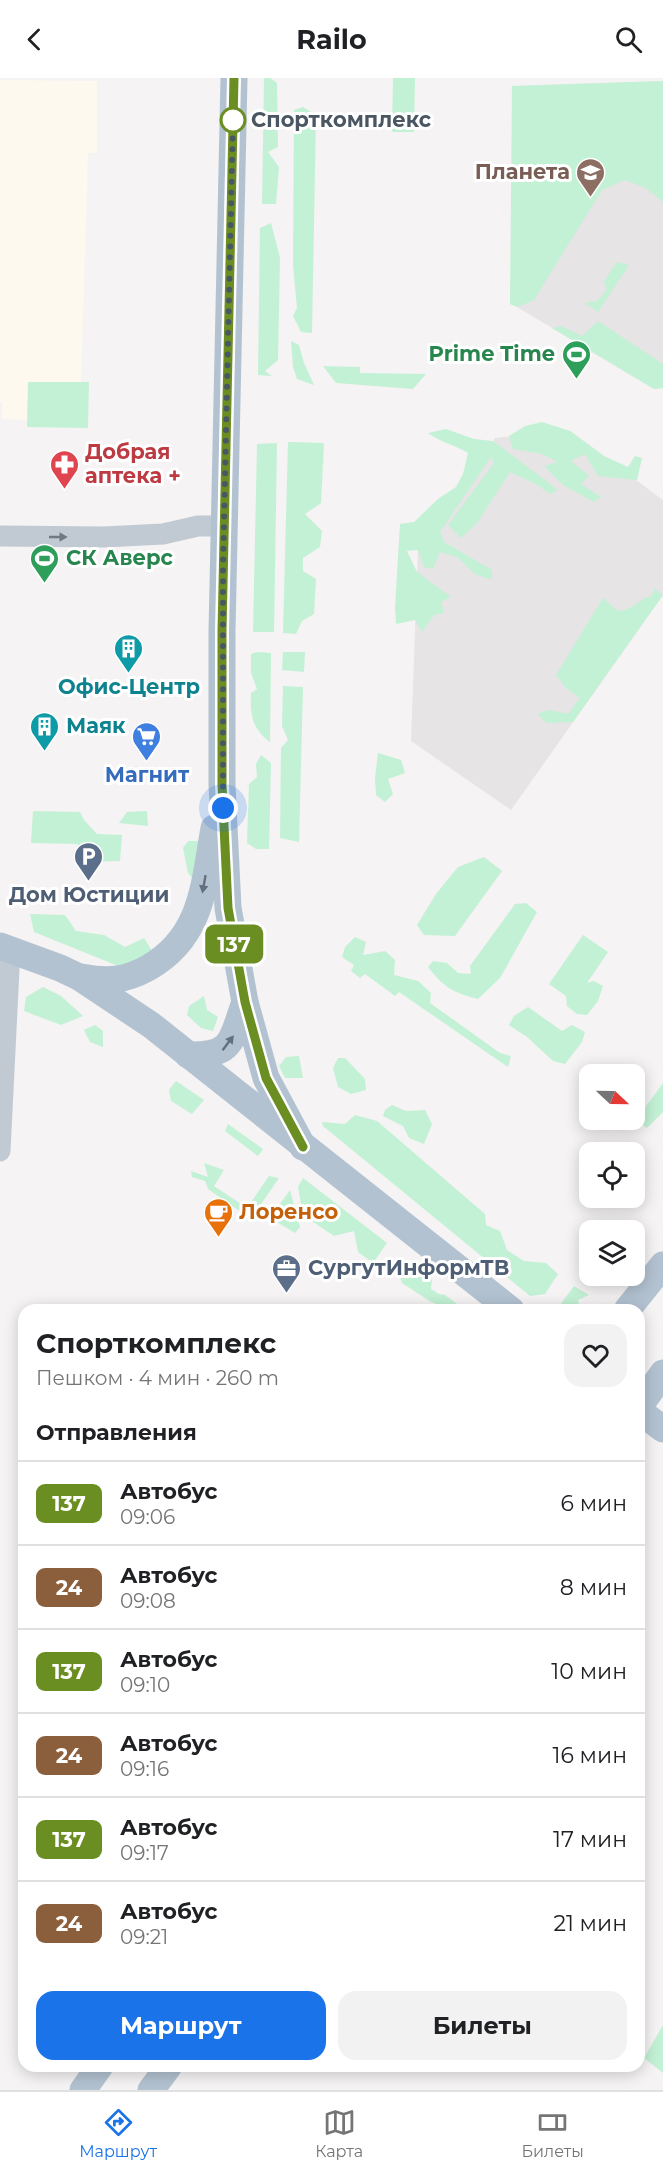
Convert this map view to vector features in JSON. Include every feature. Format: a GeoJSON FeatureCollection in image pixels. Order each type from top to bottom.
{"type":"FeatureCollection","features":[{"type":"Feature","properties":{"kind":"main road"},"geometry":{"type":"LineString","coordinates":[[234,78],[223,526],[222,785],[228,908],[245,1002],[266,1078],[303,1147]]}},
{"type":"Feature","properties":{"kind":"main road"},"geometry":{"type":"LineString","coordinates":[[79,977],[105,981],[137,974],[161,960],[182,941],[201,901],[222,785]]}},
{"type":"Feature","properties":{"kind":"main road"},"geometry":{"type":"LineString","coordinates":[[5,948],[79,977],[151,1025],[503,1304]]}},
{"type":"Feature","properties":{"kind":"main road"},"geometry":{"type":"LineString","coordinates":[[188,1055],[222,1051],[233,1039],[245,1002]]}},
{"type":"Feature","properties":{"kind":"main road"},"geometry":{"type":"LineString","coordinates":[[632,1304],[663,1265]]}},
{"type":"Feature","properties":{"kind":"main road"},"geometry":{"type":"LineString","coordinates":[[645,1400],[663,1373]]}},
{"type":"Feature","properties":{"kind":"main road"},"geometry":{"type":"LineString","coordinates":[[645,1414],[663,1429]]}},
{"type":"Feature","properties":{"kind":"main road"},"geometry":{"type":"LineString","coordinates":[[83,2090],[96,2072]]}},
{"type":"Feature","properties":{"kind":"main road"},"geometry":{"type":"LineString","coordinates":[[152,2090],[166,2072]]}},
{"type":"Feature","properties":{"kind":"street"},"geometry":{"type":"LineString","coordinates":[[0,536],[104,537],[164,534],[198,526],[223,526]]}},
{"type":"Feature","properties":{"kind":"street"},"geometry":{"type":"LineString","coordinates":[[0,1151],[5,948]]}},
{"type":"Feature","properties":{"kind":"shaded area"},"geometry":{"type":"Polygon","coordinates":[[[0,80],[97,81],[97,153],[88,153],[81,382],[28,382],[27,420],[2,419],[2,402],[0,402],[0,80]]]}},
{"type":"Feature","properties":{"kind":"shaded area","name":"Планета"},"geometry":{"type":"Polygon","coordinates":[[[663,81],[663,388],[654,389],[517,307],[520,86],[663,81]]]}},
{"type":"Feature","properties":{"kind":"shaded area"},"geometry":{"type":"Polygon","coordinates":[[[570,431],[663,500],[663,595],[511,810],[411,741],[418,550],[495,438],[570,431]]]}},
{"type":"Feature","properties":{"kind":"green space"},"geometry":{"type":"Polygon","coordinates":[[[264,78],[270,78],[277,83],[278,147],[268,152],[279,167],[276,204],[262,204],[264,78]]]}},
{"type":"Feature","properties":{"kind":"green space"},"geometry":{"type":"Polygon","coordinates":[[[393,78],[415,78],[414,132],[392,132],[393,78]]]}},
{"type":"Feature","properties":{"kind":"green space"},"geometry":{"type":"Polygon","coordinates":[[[663,81],[663,202],[646,188],[625,180],[602,190],[534,300],[517,307],[510,304],[512,86],[663,81]]]}},
{"type":"Feature","properties":{"kind":"green space"},"geometry":{"type":"Polygon","coordinates":[[[303,107],[316,115],[312,333],[301,332],[293,316],[297,308],[293,265],[294,110],[303,107]]]}},
{"type":"Feature","properties":{"kind":"green space"},"geometry":{"type":"Polygon","coordinates":[[[271,223],[280,258],[278,360],[265,371],[272,376],[258,375],[260,228],[271,223]]]}},
{"type":"Feature","properties":{"kind":"green space"},"geometry":{"type":"Polygon","coordinates":[[[617,262],[629,265],[598,312],[585,303],[597,301],[607,290],[604,281],[617,262]]]}},
{"type":"Feature","properties":{"kind":"green space"},"geometry":{"type":"Polygon","coordinates":[[[598,321],[663,364],[663,388],[654,389],[552,328],[561,326],[582,336],[598,321]]]}},
{"type":"Feature","properties":{"kind":"green space"},"geometry":{"type":"Polygon","coordinates":[[[291,341],[299,345],[314,385],[297,379],[293,367],[291,341]]]}},
{"type":"Feature","properties":{"kind":"green space"},"geometry":{"type":"Polygon","coordinates":[[[323,366],[360,367],[360,373],[426,374],[413,389],[336,383],[323,366]]]}},
{"type":"Feature","properties":{"kind":"green space"},"geometry":{"type":"Polygon","coordinates":[[[28,382],[89,382],[88,428],[27,427],[28,382]]]}},
{"type":"Feature","properties":{"kind":"green space"},"geometry":{"type":"Polygon","coordinates":[[[542,422],[570,431],[604,456],[628,467],[635,456],[642,458],[637,480],[598,476],[585,454],[571,461],[589,476],[581,484],[601,497],[594,502],[563,485],[544,466],[558,462],[542,454],[513,449],[509,436],[525,426],[542,422]]]}},
{"type":"Feature","properties":{"kind":"green space"},"geometry":{"type":"Polygon","coordinates":[[[446,429],[474,439],[493,441],[558,490],[550,494],[536,484],[510,472],[477,523],[461,538],[448,525],[494,463],[491,457],[440,532],[444,542],[492,570],[492,580],[475,574],[457,557],[440,552],[433,569],[424,567],[418,550],[407,551],[417,572],[451,597],[441,602],[444,613],[434,615],[422,632],[415,620],[396,624],[400,524],[414,522],[438,499],[456,487],[463,474],[468,453],[428,433],[446,429]]]}},
{"type":"Feature","properties":{"kind":"green space"},"geometry":{"type":"Polygon","coordinates":[[[288,442],[324,443],[321,503],[305,514],[322,531],[320,547],[303,558],[303,571],[316,579],[314,614],[302,621],[296,634],[283,633],[288,442]]]}},
{"type":"Feature","properties":{"kind":"green space"},"geometry":{"type":"Polygon","coordinates":[[[277,443],[274,632],[253,632],[257,444],[277,443]]]}},
{"type":"Feature","properties":{"kind":"green space"},"geometry":{"type":"Polygon","coordinates":[[[654,588],[663,595],[573,722],[547,723],[537,714],[549,710],[568,714],[580,698],[566,688],[556,675],[603,598],[618,611],[624,610],[652,596],[654,588]]]}},
{"type":"Feature","properties":{"kind":"green space"},"geometry":{"type":"Polygon","coordinates":[[[283,652],[305,652],[304,672],[282,670],[283,652]]]}},
{"type":"Feature","properties":{"kind":"green space"},"geometry":{"type":"Polygon","coordinates":[[[271,653],[270,742],[259,732],[253,720],[251,708],[251,693],[257,689],[251,673],[251,654],[271,653]]]}},
{"type":"Feature","properties":{"kind":"green space"},"geometry":{"type":"Polygon","coordinates":[[[283,686],[303,687],[299,842],[280,838],[281,748],[288,740],[282,726],[283,686]]]}},
{"type":"Feature","properties":{"kind":"green space"},"geometry":{"type":"Polygon","coordinates":[[[378,753],[401,760],[405,773],[388,779],[393,794],[385,802],[376,795],[375,778],[378,753]]]}},
{"type":"Feature","properties":{"kind":"green space"},"geometry":{"type":"Polygon","coordinates":[[[261,755],[271,763],[269,849],[256,849],[247,843],[249,784],[257,777],[256,764],[261,755]]]}},
{"type":"Feature","properties":{"kind":"green space"},"geometry":{"type":"Polygon","coordinates":[[[33,811],[80,812],[97,834],[122,835],[120,861],[78,862],[78,844],[31,843],[33,811]]]}},
{"type":"Feature","properties":{"kind":"green space"},"geometry":{"type":"Polygon","coordinates":[[[147,811],[148,826],[119,823],[127,812],[147,811]]]}},
{"type":"Feature","properties":{"kind":"green space"},"geometry":{"type":"Polygon","coordinates":[[[188,841],[202,841],[193,879],[188,873],[183,848],[188,841]]]}},
{"type":"Feature","properties":{"kind":"green space"},"geometry":{"type":"Polygon","coordinates":[[[484,857],[502,871],[455,936],[424,935],[417,925],[436,894],[458,867],[484,857]]]}},
{"type":"Feature","properties":{"kind":"green space"},"geometry":{"type":"Polygon","coordinates":[[[526,903],[537,912],[500,978],[478,999],[450,988],[439,980],[428,967],[433,961],[447,963],[458,973],[471,974],[470,966],[515,904],[526,903]]]}},
{"type":"Feature","properties":{"kind":"green space"},"geometry":{"type":"Polygon","coordinates":[[[30,914],[65,915],[76,931],[104,935],[125,947],[144,938],[154,954],[128,970],[34,932],[30,914]]]}},
{"type":"Feature","properties":{"kind":"green space"},"geometry":{"type":"Polygon","coordinates":[[[583,935],[608,952],[587,983],[594,981],[603,986],[598,1001],[587,1015],[577,1014],[567,1006],[566,996],[549,984],[583,935]]]}},
{"type":"Feature","properties":{"kind":"green space"},"geometry":{"type":"Polygon","coordinates":[[[355,937],[366,942],[363,955],[385,951],[395,960],[394,975],[418,981],[431,993],[430,1003],[500,1053],[511,1056],[508,1067],[399,992],[395,996],[365,974],[360,978],[351,971],[354,965],[342,957],[345,947],[355,937]]]}},
{"type":"Feature","properties":{"kind":"green space"},"geometry":{"type":"Polygon","coordinates":[[[43,987],[61,996],[83,1016],[61,1025],[24,1011],[26,997],[43,987]]]}},
{"type":"Feature","properties":{"kind":"green space"},"geometry":{"type":"Polygon","coordinates":[[[204,996],[207,1010],[218,1017],[213,1031],[201,1028],[187,1015],[189,1006],[204,996]]]}},
{"type":"Feature","properties":{"kind":"green space"},"geometry":{"type":"Polygon","coordinates":[[[528,1007],[562,1031],[572,1025],[585,1032],[582,1042],[565,1064],[553,1061],[527,1037],[509,1025],[514,1016],[528,1007]]]}},
{"type":"Feature","properties":{"kind":"green space"},"geometry":{"type":"Polygon","coordinates":[[[95,1025],[103,1031],[103,1047],[90,1042],[84,1030],[95,1025]]]}},
{"type":"Feature","properties":{"kind":"green space"},"geometry":{"type":"Polygon","coordinates":[[[299,1056],[303,1078],[285,1078],[279,1066],[286,1057],[299,1056]]]}},
{"type":"Feature","properties":{"kind":"green space"},"geometry":{"type":"Polygon","coordinates":[[[338,1058],[345,1058],[365,1079],[366,1090],[351,1094],[338,1087],[333,1068],[338,1058]]]}},
{"type":"Feature","properties":{"kind":"green space"},"geometry":{"type":"Polygon","coordinates":[[[176,1081],[204,1100],[192,1114],[171,1101],[169,1090],[176,1081]]]}},
{"type":"Feature","properties":{"kind":"green space"},"geometry":{"type":"Polygon","coordinates":[[[663,1083],[663,1112],[647,1128],[645,1127],[645,1108],[663,1083]]]}},
{"type":"Feature","properties":{"kind":"green space"},"geometry":{"type":"Polygon","coordinates":[[[392,1105],[406,1111],[425,1110],[432,1124],[424,1144],[409,1138],[403,1126],[383,1116],[385,1110],[392,1105]]]}},
{"type":"Feature","properties":{"kind":"green space"},"geometry":{"type":"Polygon","coordinates":[[[355,1115],[377,1121],[485,1214],[486,1225],[500,1231],[507,1250],[524,1261],[546,1263],[558,1274],[545,1294],[530,1296],[323,1126],[322,1122],[345,1124],[355,1115]]]}},
{"type":"Feature","properties":{"kind":"green space"},"geometry":{"type":"Polygon","coordinates":[[[228,1124],[263,1149],[258,1156],[225,1131],[228,1124]]]}},
{"type":"Feature","properties":{"kind":"green space"},"geometry":{"type":"Polygon","coordinates":[[[204,1163],[224,1170],[214,1186],[247,1208],[269,1176],[279,1178],[251,1219],[208,1189],[205,1181],[192,1177],[191,1171],[208,1177],[204,1163]]]}},
{"type":"Feature","properties":{"kind":"green space"},"geometry":{"type":"Polygon","coordinates":[[[303,1178],[387,1243],[373,1263],[358,1252],[354,1231],[334,1236],[303,1215],[298,1187],[303,1178]]]}},
{"type":"Feature","properties":{"kind":"green space"},"geometry":{"type":"Polygon","coordinates":[[[290,1190],[300,1227],[295,1233],[270,1218],[290,1190]]]}},
{"type":"Feature","properties":{"kind":"green space"},"geometry":{"type":"Polygon","coordinates":[[[396,1263],[410,1264],[432,1280],[431,1289],[457,1304],[431,1302],[402,1283],[396,1263]]]}},
{"type":"Feature","properties":{"kind":"green space"},"geometry":{"type":"Polygon","coordinates":[[[574,1286],[589,1295],[578,1300],[579,1304],[561,1304],[574,1286]]]}},
{"type":"Feature","properties":{"kind":"green space"},"geometry":{"type":"Polygon","coordinates":[[[663,2025],[663,2073],[645,2059],[663,2025]]]}},
{"type":"Feature","properties":{"kind":"bus line","name":"137"},"geometry":{"type":"LineString","coordinates":[[234,78],[222,631],[222,785],[228,908],[245,1002],[266,1078],[303,1147]]}},
{"type":"Feature","properties":{"kind":"place","name":"Спорткомплекс"},"geometry":{"type":"Point","coordinates":[233,120]}},
{"type":"Feature","properties":{"kind":"place","name":"Планета"},"geometry":{"type":"Point","coordinates":[591,198]}},
{"type":"Feature","properties":{"kind":"place","name":"Prime Time"},"geometry":{"type":"Point","coordinates":[576,380]}},
{"type":"Feature","properties":{"kind":"place","name":"Добрая аптека +"},"geometry":{"type":"Point","coordinates":[64,490]}},
{"type":"Feature","properties":{"kind":"place","name":"СК Аверс"},"geometry":{"type":"Point","coordinates":[45,584]}},
{"type":"Feature","properties":{"kind":"place","name":"Офис-Центр"},"geometry":{"type":"Point","coordinates":[129,674]}},
{"type":"Feature","properties":{"kind":"place","name":"Маяк"},"geometry":{"type":"Point","coordinates":[45,752]}},
{"type":"Feature","properties":{"kind":"place","name":"Магнит"},"geometry":{"type":"Point","coordinates":[147,762]}},
{"type":"Feature","properties":{"kind":"place","name":"Дом Юстиции"},"geometry":{"type":"Point","coordinates":[89,882]}},
{"type":"Feature","properties":{"kind":"place","name":"Лоренсо"},"geometry":{"type":"Point","coordinates":[218,1238]}},
{"type":"Feature","properties":{"kind":"place","name":"СургутИнформТВ"},"geometry":{"type":"Point","coordinates":[287,1294]}},
{"type":"Feature","properties":{"kind":"route"},"geometry":{"type":"LineString","coordinates":[[223,808],[223,526],[233,120]]}}]}
